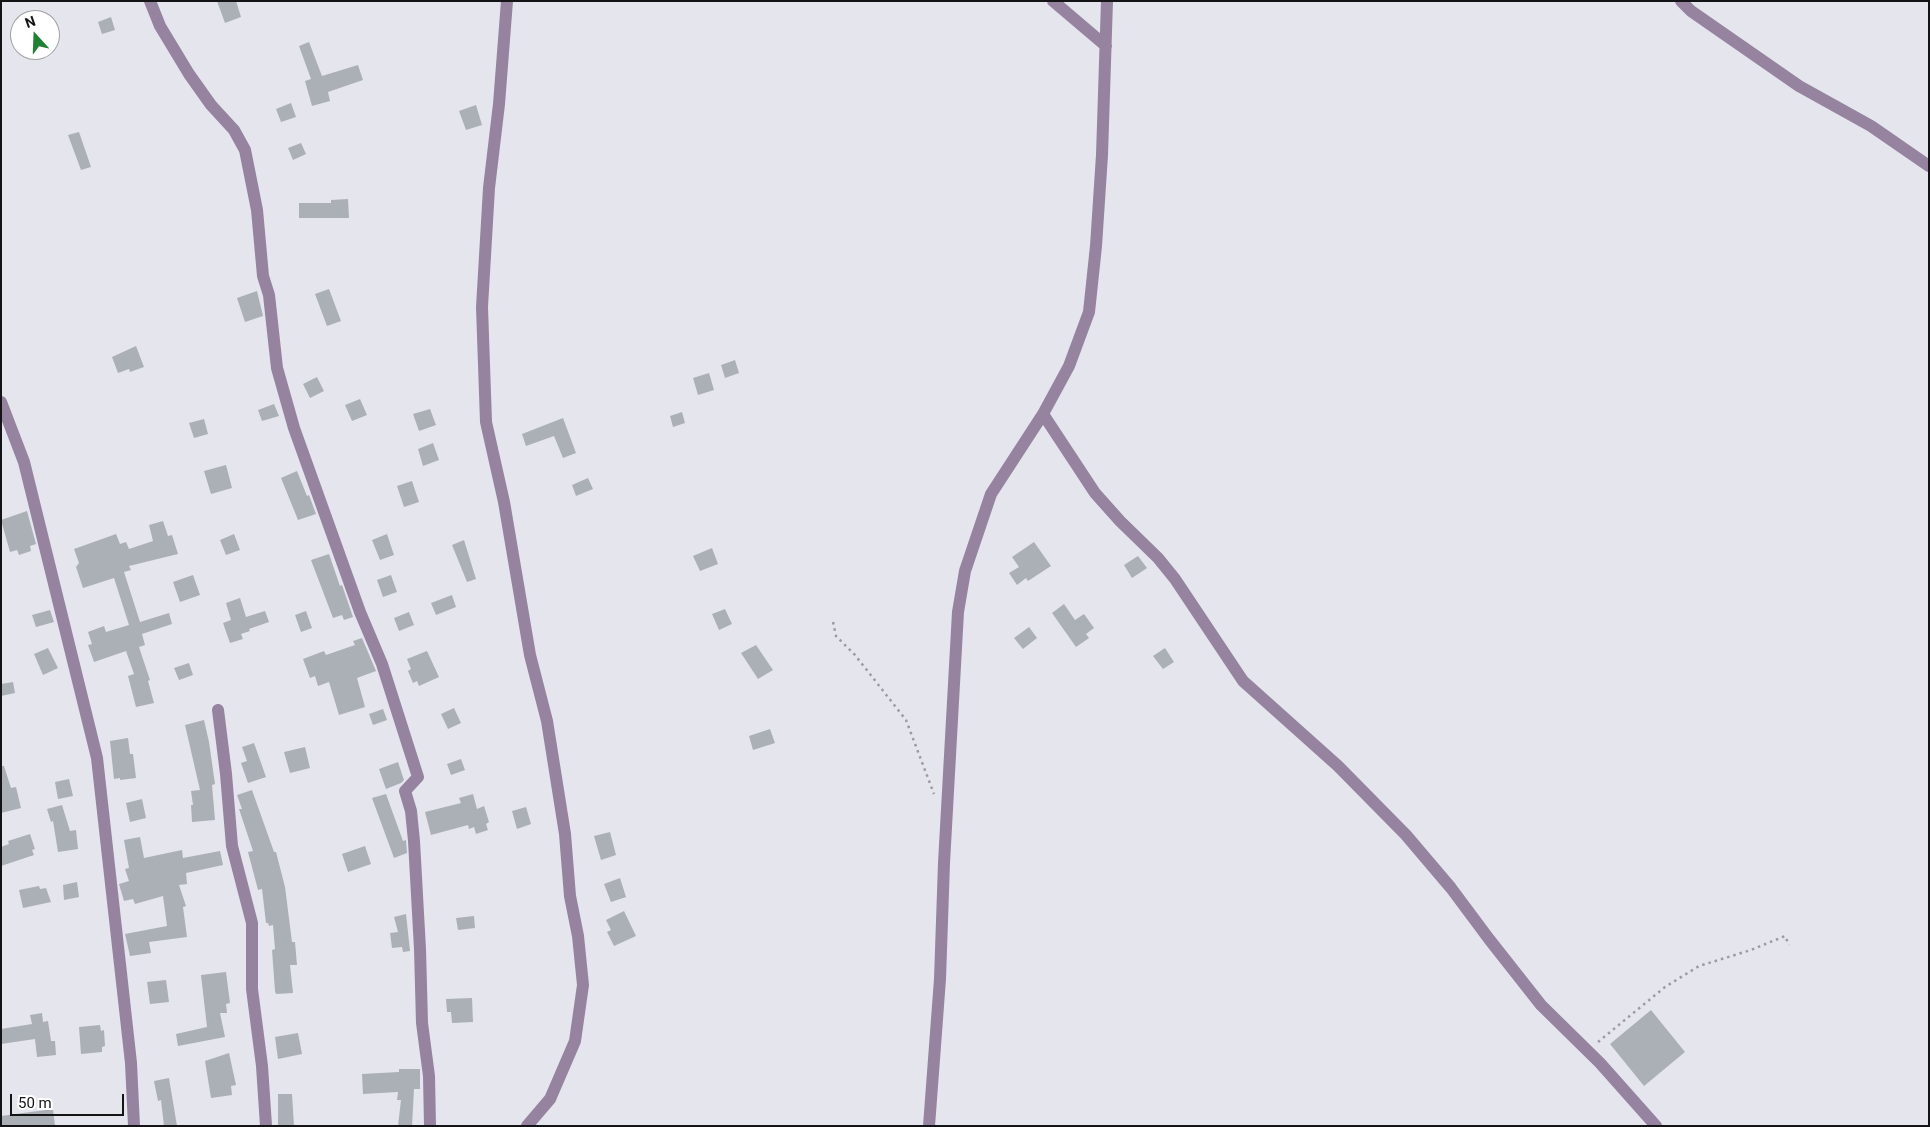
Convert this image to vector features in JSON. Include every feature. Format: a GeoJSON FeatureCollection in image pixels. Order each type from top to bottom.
{"type":"FeatureCollection","features":[{"type":"Feature","properties":{"kind":"street"},"geometry":{"type":"LineString","coordinates":[[150,1],[160,26],[189,74],[211,105],[234,130],[245,150],[257,210],[263,276],[269,295],[277,368],[294,428],[360,612],[382,664],[418,777],[405,791],[411,811],[414,841],[422,1023],[429,1076],[430,1126]]}},
{"type":"Feature","properties":{"kind":"street"},"geometry":{"type":"LineString","coordinates":[[507,1],[490,188],[482,307],[486,422],[504,502],[530,655],[547,721],[565,834],[570,896],[578,936],[582,984],[575,1041],[550,1099],[526,1126]]}},
{"type":"Feature","properties":{"kind":"street"},"geometry":{"type":"LineString","coordinates":[[1053,1],[1106,46]]}},
{"type":"Feature","properties":{"kind":"street"},"geometry":{"type":"LineString","coordinates":[[929,1126],[940,979],[946,820],[958,612],[965,570],[990,494],[1043,414],[1069,366],[1089,312],[1096,246],[1107,1]]}},
{"type":"Feature","properties":{"kind":"street"},"geometry":{"type":"LineString","coordinates":[[1681,1],[1798,86],[1871,126],[1929,166]]}},
{"type":"Feature","properties":{"kind":"street"},"geometry":{"type":"LineString","coordinates":[[1,402],[24,462],[97,758],[131,1063],[134,1126]]}},
{"type":"Feature","properties":{"kind":"street"},"geometry":{"type":"LineString","coordinates":[[1043,414],[1095,493],[1120,521],[1158,558],[1175,579],[1243,681],[1338,766],[1406,835],[1451,888],[1541,1006],[1586,1050],[1656,1126]]}},
{"type":"Feature","properties":{"kind":"street"},"geometry":{"type":"LineString","coordinates":[[218,710],[232,846],[252,923],[252,989],[262,1066],[266,1126]]}},
{"type":"Feature","properties":{"kind":"path"},"geometry":{"type":"LineString","coordinates":[[833,622],[836,636],[864,666],[906,720],[929,785],[946,820]]}},
{"type":"Feature","properties":{"kind":"path"},"geometry":{"type":"LineString","coordinates":[[1586,1050],[1604,1039],[1666,987],[1699,966],[1751,950],[1785,936],[1789,945]]}},
{"type":"Feature","properties":{"kind":"building"},"geometry":{"type":"Polygon","coordinates":[[[217,1],[236,1],[241,17],[225,23],[217,1]]]}},
{"type":"Feature","properties":{"kind":"building"},"geometry":{"type":"Polygon","coordinates":[[[111,17],[115,30],[102,34],[98,22],[111,17]]]}},
{"type":"Feature","properties":{"kind":"building"},"geometry":{"type":"Polygon","coordinates":[[[309,42],[322,76],[358,65],[363,80],[328,92],[330,101],[312,106],[305,81],[311,79],[299,46],[309,42]]]}},
{"type":"Feature","properties":{"kind":"building"},"geometry":{"type":"Polygon","coordinates":[[[291,103],[296,117],[281,122],[276,109],[291,103]]]}},
{"type":"Feature","properties":{"kind":"building"},"geometry":{"type":"Polygon","coordinates":[[[476,105],[482,125],[466,130],[459,111],[476,105]]]}},
{"type":"Feature","properties":{"kind":"building"},"geometry":{"type":"Polygon","coordinates":[[[79,132],[91,167],[81,170],[68,135],[79,132]]]}},
{"type":"Feature","properties":{"kind":"building"},"geometry":{"type":"Polygon","coordinates":[[[301,143],[306,154],[293,160],[288,148],[301,143]]]}},
{"type":"Feature","properties":{"kind":"building"},"geometry":{"type":"Polygon","coordinates":[[[348,199],[349,218],[299,218],[299,203],[331,203],[331,200],[348,199]]]}},
{"type":"Feature","properties":{"kind":"building"},"geometry":{"type":"Polygon","coordinates":[[[329,289],[341,321],[327,326],[315,294],[329,289]]]}},
{"type":"Feature","properties":{"kind":"building"},"geometry":{"type":"Polygon","coordinates":[[[257,291],[263,316],[245,322],[237,298],[257,291]]]}},
{"type":"Feature","properties":{"kind":"building"},"geometry":{"type":"Polygon","coordinates":[[[136,346],[144,367],[130,372],[129,369],[118,373],[112,357],[136,346]]]}},
{"type":"Feature","properties":{"kind":"building"},"geometry":{"type":"Polygon","coordinates":[[[735,360],[739,373],[725,378],[721,365],[735,360]]]}},
{"type":"Feature","properties":{"kind":"building"},"geometry":{"type":"Polygon","coordinates":[[[709,373],[714,390],[698,395],[693,378],[709,373]]]}},
{"type":"Feature","properties":{"kind":"building"},"geometry":{"type":"Polygon","coordinates":[[[317,377],[324,391],[310,398],[303,384],[317,377]]]}},
{"type":"Feature","properties":{"kind":"building"},"geometry":{"type":"Polygon","coordinates":[[[360,399],[367,415],[352,421],[345,405],[360,399]]]}},
{"type":"Feature","properties":{"kind":"building"},"geometry":{"type":"Polygon","coordinates":[[[274,404],[279,416],[262,421],[258,410],[274,404]]]}},
{"type":"Feature","properties":{"kind":"building"},"geometry":{"type":"Polygon","coordinates":[[[430,409],[436,425],[419,431],[413,414],[430,409]]]}},
{"type":"Feature","properties":{"kind":"building"},"geometry":{"type":"Polygon","coordinates":[[[682,412],[685,423],[673,427],[670,416],[682,412]]]}},
{"type":"Feature","properties":{"kind":"building"},"geometry":{"type":"Polygon","coordinates":[[[563,418],[576,453],[563,458],[554,436],[526,446],[522,434],[563,418]]]}},
{"type":"Feature","properties":{"kind":"building"},"geometry":{"type":"Polygon","coordinates":[[[204,419],[208,434],[194,438],[189,423],[204,419]]]}},
{"type":"Feature","properties":{"kind":"building"},"geometry":{"type":"Polygon","coordinates":[[[433,443],[439,460],[423,466],[418,449],[433,443]]]}},
{"type":"Feature","properties":{"kind":"building"},"geometry":{"type":"Polygon","coordinates":[[[226,465],[232,488],[211,494],[204,471],[226,465]]]}},
{"type":"Feature","properties":{"kind":"building"},"geometry":{"type":"Polygon","coordinates":[[[297,471],[316,514],[298,520],[281,478],[297,471]]]}},
{"type":"Feature","properties":{"kind":"building"},"geometry":{"type":"Polygon","coordinates":[[[588,478],[593,489],[576,496],[572,485],[588,478]]]}},
{"type":"Feature","properties":{"kind":"building"},"geometry":{"type":"Polygon","coordinates":[[[412,481],[419,502],[404,507],[397,486],[412,481]]]}},
{"type":"Feature","properties":{"kind":"building"},"geometry":{"type":"Polygon","coordinates":[[[27,511],[36,544],[30,546],[31,551],[19,555],[17,550],[10,552],[1,520],[27,511]]]}},
{"type":"Feature","properties":{"kind":"building"},"geometry":{"type":"Polygon","coordinates":[[[163,521],[168,536],[172,535],[178,554],[129,566],[131,570],[124,572],[140,622],[169,613],[172,624],[142,634],[145,645],[139,647],[150,680],[148,681],[154,703],[136,707],[128,676],[134,674],[126,651],[94,662],[88,645],[92,644],[88,632],[104,626],[106,632],[129,625],[114,578],[83,588],[76,567],[79,563],[74,549],[116,534],[120,544],[126,542],[129,549],[153,541],[149,525],[163,521]]]}},
{"type":"Feature","properties":{"kind":"building"},"geometry":{"type":"Polygon","coordinates":[[[234,534],[240,550],[226,555],[220,540],[234,534]]]}},
{"type":"Feature","properties":{"kind":"building"},"geometry":{"type":"Polygon","coordinates":[[[387,534],[394,555],[380,560],[372,540],[387,534]]]}},
{"type":"Feature","properties":{"kind":"building"},"geometry":{"type":"Polygon","coordinates":[[[464,540],[476,579],[467,582],[452,545],[464,540]]]}},
{"type":"Feature","properties":{"kind":"building"},"geometry":{"type":"Polygon","coordinates":[[[1034,542],[1051,566],[1028,581],[1026,578],[1017,585],[1009,573],[1019,567],[1012,557],[1034,542]]]}},
{"type":"Feature","properties":{"kind":"building"},"geometry":{"type":"Polygon","coordinates":[[[712,548],[718,564],[700,571],[693,556],[712,548]]]}},
{"type":"Feature","properties":{"kind":"building"},"geometry":{"type":"Polygon","coordinates":[[[329,554],[353,617],[344,620],[342,615],[333,618],[311,560],[329,554]]]}},
{"type":"Feature","properties":{"kind":"building"},"geometry":{"type":"Polygon","coordinates":[[[1138,556],[1147,568],[1132,578],[1124,565],[1138,556]]]}},
{"type":"Feature","properties":{"kind":"building"},"geometry":{"type":"Polygon","coordinates":[[[193,575],[200,595],[180,602],[173,582],[193,575]]]}},
{"type":"Feature","properties":{"kind":"building"},"geometry":{"type":"Polygon","coordinates":[[[391,575],[397,592],[383,597],[377,580],[391,575]]]}},
{"type":"Feature","properties":{"kind":"building"},"geometry":{"type":"Polygon","coordinates":[[[452,595],[456,607],[436,615],[431,603],[452,595]]]}},
{"type":"Feature","properties":{"kind":"building"},"geometry":{"type":"Polygon","coordinates":[[[240,598],[246,617],[265,611],[269,622],[249,629],[250,631],[241,634],[243,639],[230,643],[223,623],[231,620],[226,603],[240,598]]]}},
{"type":"Feature","properties":{"kind":"building"},"geometry":{"type":"Polygon","coordinates":[[[1064,604],[1075,620],[1084,614],[1094,628],[1086,634],[1089,638],[1076,647],[1052,613],[1064,604]]]}},
{"type":"Feature","properties":{"kind":"building"},"geometry":{"type":"Polygon","coordinates":[[[725,609],[732,624],[719,630],[712,614],[725,609]]]}},
{"type":"Feature","properties":{"kind":"building"},"geometry":{"type":"Polygon","coordinates":[[[50,610],[54,622],[36,627],[32,615],[50,610]]]}},
{"type":"Feature","properties":{"kind":"building"},"geometry":{"type":"Polygon","coordinates":[[[306,611],[312,628],[301,632],[295,615],[306,611]]]}},
{"type":"Feature","properties":{"kind":"building"},"geometry":{"type":"Polygon","coordinates":[[[409,612],[414,625],[399,631],[394,618],[409,612]]]}},
{"type":"Feature","properties":{"kind":"building"},"geometry":{"type":"Polygon","coordinates":[[[1029,627],[1037,638],[1023,649],[1014,638],[1029,627]]]}},
{"type":"Feature","properties":{"kind":"building"},"geometry":{"type":"Polygon","coordinates":[[[362,638],[376,671],[357,678],[365,707],[339,715],[329,682],[318,686],[315,676],[310,678],[303,659],[324,651],[326,655],[355,645],[353,641],[362,638]]]}},
{"type":"Feature","properties":{"kind":"building"},"geometry":{"type":"Polygon","coordinates":[[[756,645],[773,670],[758,679],[741,653],[756,645]]]}},
{"type":"Feature","properties":{"kind":"building"},"geometry":{"type":"Polygon","coordinates":[[[48,648],[58,668],[43,675],[34,654],[48,648]]]}},
{"type":"Feature","properties":{"kind":"building"},"geometry":{"type":"Polygon","coordinates":[[[1165,648],[1174,662],[1163,669],[1153,656],[1165,648]]]}},
{"type":"Feature","properties":{"kind":"building"},"geometry":{"type":"Polygon","coordinates":[[[427,651],[439,677],[419,686],[417,681],[413,683],[408,671],[411,669],[407,659],[427,651]]]}},
{"type":"Feature","properties":{"kind":"building"},"geometry":{"type":"Polygon","coordinates":[[[189,663],[193,675],[179,680],[174,668],[189,663]]]}},
{"type":"Feature","properties":{"kind":"building"},"geometry":{"type":"Polygon","coordinates":[[[13,682],[15,693],[1,696],[1,684],[13,682]]]}},
{"type":"Feature","properties":{"kind":"building"},"geometry":{"type":"Polygon","coordinates":[[[454,708],[461,723],[448,729],[441,714],[454,708]]]}},
{"type":"Feature","properties":{"kind":"building"},"geometry":{"type":"Polygon","coordinates":[[[383,709],[387,720],[373,725],[369,714],[383,709]]]}},
{"type":"Feature","properties":{"kind":"building"},"geometry":{"type":"Polygon","coordinates":[[[204,720],[215,784],[212,785],[215,820],[192,822],[191,805],[193,805],[191,791],[200,790],[185,725],[204,720]]]}},
{"type":"Feature","properties":{"kind":"building"},"geometry":{"type":"Polygon","coordinates":[[[770,729],[775,743],[753,750],[749,736],[770,729]]]}},
{"type":"Feature","properties":{"kind":"building"},"geometry":{"type":"Polygon","coordinates":[[[128,738],[130,754],[133,754],[136,778],[114,779],[110,741],[128,738]]]}},
{"type":"Feature","properties":{"kind":"building"},"geometry":{"type":"Polygon","coordinates":[[[254,743],[266,777],[248,783],[241,763],[247,761],[242,747],[254,743]]]}},
{"type":"Feature","properties":{"kind":"building"},"geometry":{"type":"Polygon","coordinates":[[[305,747],[310,768],[290,773],[284,752],[305,747]]]}},
{"type":"Feature","properties":{"kind":"building"},"geometry":{"type":"Polygon","coordinates":[[[461,759],[465,770],[451,775],[447,764],[461,759]]]}},
{"type":"Feature","properties":{"kind":"building"},"geometry":{"type":"Polygon","coordinates":[[[398,762],[404,780],[386,789],[379,769],[398,762]]]}},
{"type":"Feature","properties":{"kind":"building"},"geometry":{"type":"Polygon","coordinates":[[[1,766],[4,766],[11,788],[16,787],[21,808],[1,813],[1,766]]]}},
{"type":"Feature","properties":{"kind":"building"},"geometry":{"type":"Polygon","coordinates":[[[69,779],[73,796],[58,799],[55,782],[69,779]]]}},
{"type":"Feature","properties":{"kind":"building"},"geometry":{"type":"Polygon","coordinates":[[[252,790],[274,852],[276,852],[285,887],[292,942],[295,942],[297,965],[290,965],[293,993],[276,994],[275,991],[272,950],[275,949],[273,925],[269,926],[266,923],[262,889],[258,890],[248,852],[253,851],[239,809],[242,809],[237,795],[252,790]]]}},
{"type":"Feature","properties":{"kind":"building"},"geometry":{"type":"Polygon","coordinates":[[[386,794],[403,841],[406,840],[407,853],[394,858],[372,798],[386,794]]]}},
{"type":"Feature","properties":{"kind":"building"},"geometry":{"type":"Polygon","coordinates":[[[473,794],[477,809],[484,806],[489,822],[486,824],[488,830],[476,834],[474,827],[469,829],[468,825],[431,835],[425,812],[461,803],[459,798],[473,794]]]}},
{"type":"Feature","properties":{"kind":"building"},"geometry":{"type":"Polygon","coordinates":[[[142,799],[146,818],[130,822],[126,803],[142,799]]]}},
{"type":"Feature","properties":{"kind":"building"},"geometry":{"type":"Polygon","coordinates":[[[62,805],[70,831],[76,830],[78,849],[58,852],[53,821],[51,822],[47,809],[62,805]]]}},
{"type":"Feature","properties":{"kind":"building"},"geometry":{"type":"Polygon","coordinates":[[[526,807],[531,824],[517,829],[512,811],[526,807]]]}},
{"type":"Feature","properties":{"kind":"building"},"geometry":{"type":"Polygon","coordinates":[[[610,832],[616,855],[601,860],[594,836],[610,832]]]}},
{"type":"Feature","properties":{"kind":"building"},"geometry":{"type":"Polygon","coordinates":[[[30,834],[35,849],[32,850],[34,855],[1,866],[1,847],[9,844],[8,841],[30,834]]]}},
{"type":"Feature","properties":{"kind":"building"},"geometry":{"type":"Polygon","coordinates":[[[140,837],[144,858],[182,850],[183,858],[220,851],[223,865],[186,873],[187,884],[179,885],[186,906],[183,907],[187,937],[149,942],[151,953],[130,956],[125,934],[167,926],[163,896],[135,904],[133,899],[124,901],[119,884],[129,881],[125,869],[129,868],[124,840],[140,837]]]}},
{"type":"Feature","properties":{"kind":"building"},"geometry":{"type":"Polygon","coordinates":[[[365,846],[371,864],[348,872],[342,854],[365,846]]]}},
{"type":"Feature","properties":{"kind":"building"},"geometry":{"type":"Polygon","coordinates":[[[620,878],[626,897],[611,902],[604,884],[620,878]]]}},
{"type":"Feature","properties":{"kind":"building"},"geometry":{"type":"Polygon","coordinates":[[[77,882],[79,897],[64,900],[63,885],[77,882]]]}},
{"type":"Feature","properties":{"kind":"building"},"geometry":{"type":"Polygon","coordinates":[[[39,886],[40,889],[46,888],[51,902],[23,908],[19,890],[39,886]]]}},
{"type":"Feature","properties":{"kind":"building"},"geometry":{"type":"Polygon","coordinates":[[[624,911],[636,936],[614,946],[607,932],[611,930],[606,920],[624,911]]]}},
{"type":"Feature","properties":{"kind":"building"},"geometry":{"type":"Polygon","coordinates":[[[406,914],[410,951],[403,952],[402,947],[392,948],[390,933],[398,932],[394,917],[406,914]]]}},
{"type":"Feature","properties":{"kind":"building"},"geometry":{"type":"Polygon","coordinates":[[[474,916],[475,928],[458,930],[456,918],[474,916]]]}},
{"type":"Feature","properties":{"kind":"building"},"geometry":{"type":"Polygon","coordinates":[[[226,972],[230,1003],[226,1004],[227,1013],[220,1013],[225,1037],[178,1046],[176,1034],[207,1027],[201,975],[226,972]]]}},
{"type":"Feature","properties":{"kind":"building"},"geometry":{"type":"Polygon","coordinates":[[[166,980],[169,1002],[150,1004],[147,982],[166,980]]]}},
{"type":"Feature","properties":{"kind":"building"},"geometry":{"type":"Polygon","coordinates":[[[472,998],[473,1022],[452,1023],[451,1012],[447,1012],[446,999],[472,998]]]}},
{"type":"Feature","properties":{"kind":"building"},"geometry":{"type":"Polygon","coordinates":[[[1651,1010],[1685,1052],[1644,1086],[1610,1044],[1651,1010]]]}},
{"type":"Feature","properties":{"kind":"building"},"geometry":{"type":"Polygon","coordinates":[[[42,1013],[43,1022],[48,1021],[51,1041],[55,1041],[56,1055],[37,1057],[35,1039],[1,1044],[1,1029],[32,1024],[30,1015],[42,1013]]]}},
{"type":"Feature","properties":{"kind":"building"},"geometry":{"type":"Polygon","coordinates":[[[100,1025],[101,1031],[104,1030],[105,1046],[102,1047],[102,1052],[81,1054],[79,1027],[100,1025]]]}},
{"type":"Feature","properties":{"kind":"building"},"geometry":{"type":"Polygon","coordinates":[[[298,1033],[302,1054],[278,1059],[275,1037],[298,1033]]]}},
{"type":"Feature","properties":{"kind":"building"},"geometry":{"type":"Polygon","coordinates":[[[229,1053],[236,1085],[231,1086],[232,1095],[211,1098],[205,1061],[229,1053]]]}},
{"type":"Feature","properties":{"kind":"building"},"geometry":{"type":"Polygon","coordinates":[[[399,1069],[420,1069],[420,1089],[414,1089],[412,1126],[398,1126],[401,1100],[397,1100],[398,1092],[363,1094],[362,1074],[399,1072],[399,1069]]]}},
{"type":"Feature","properties":{"kind":"building"},"geometry":{"type":"Polygon","coordinates":[[[169,1078],[177,1126],[164,1126],[161,1100],[158,1101],[154,1081],[169,1078]]]}},
{"type":"Feature","properties":{"kind":"building"},"geometry":{"type":"Polygon","coordinates":[[[278,1094],[292,1094],[294,1126],[278,1126],[278,1094]]]}},
{"type":"Feature","properties":{"kind":"building"},"geometry":{"type":"Polygon","coordinates":[[[53,1109],[55,1126],[1,1126],[1,1116],[53,1109]]]}}]}
